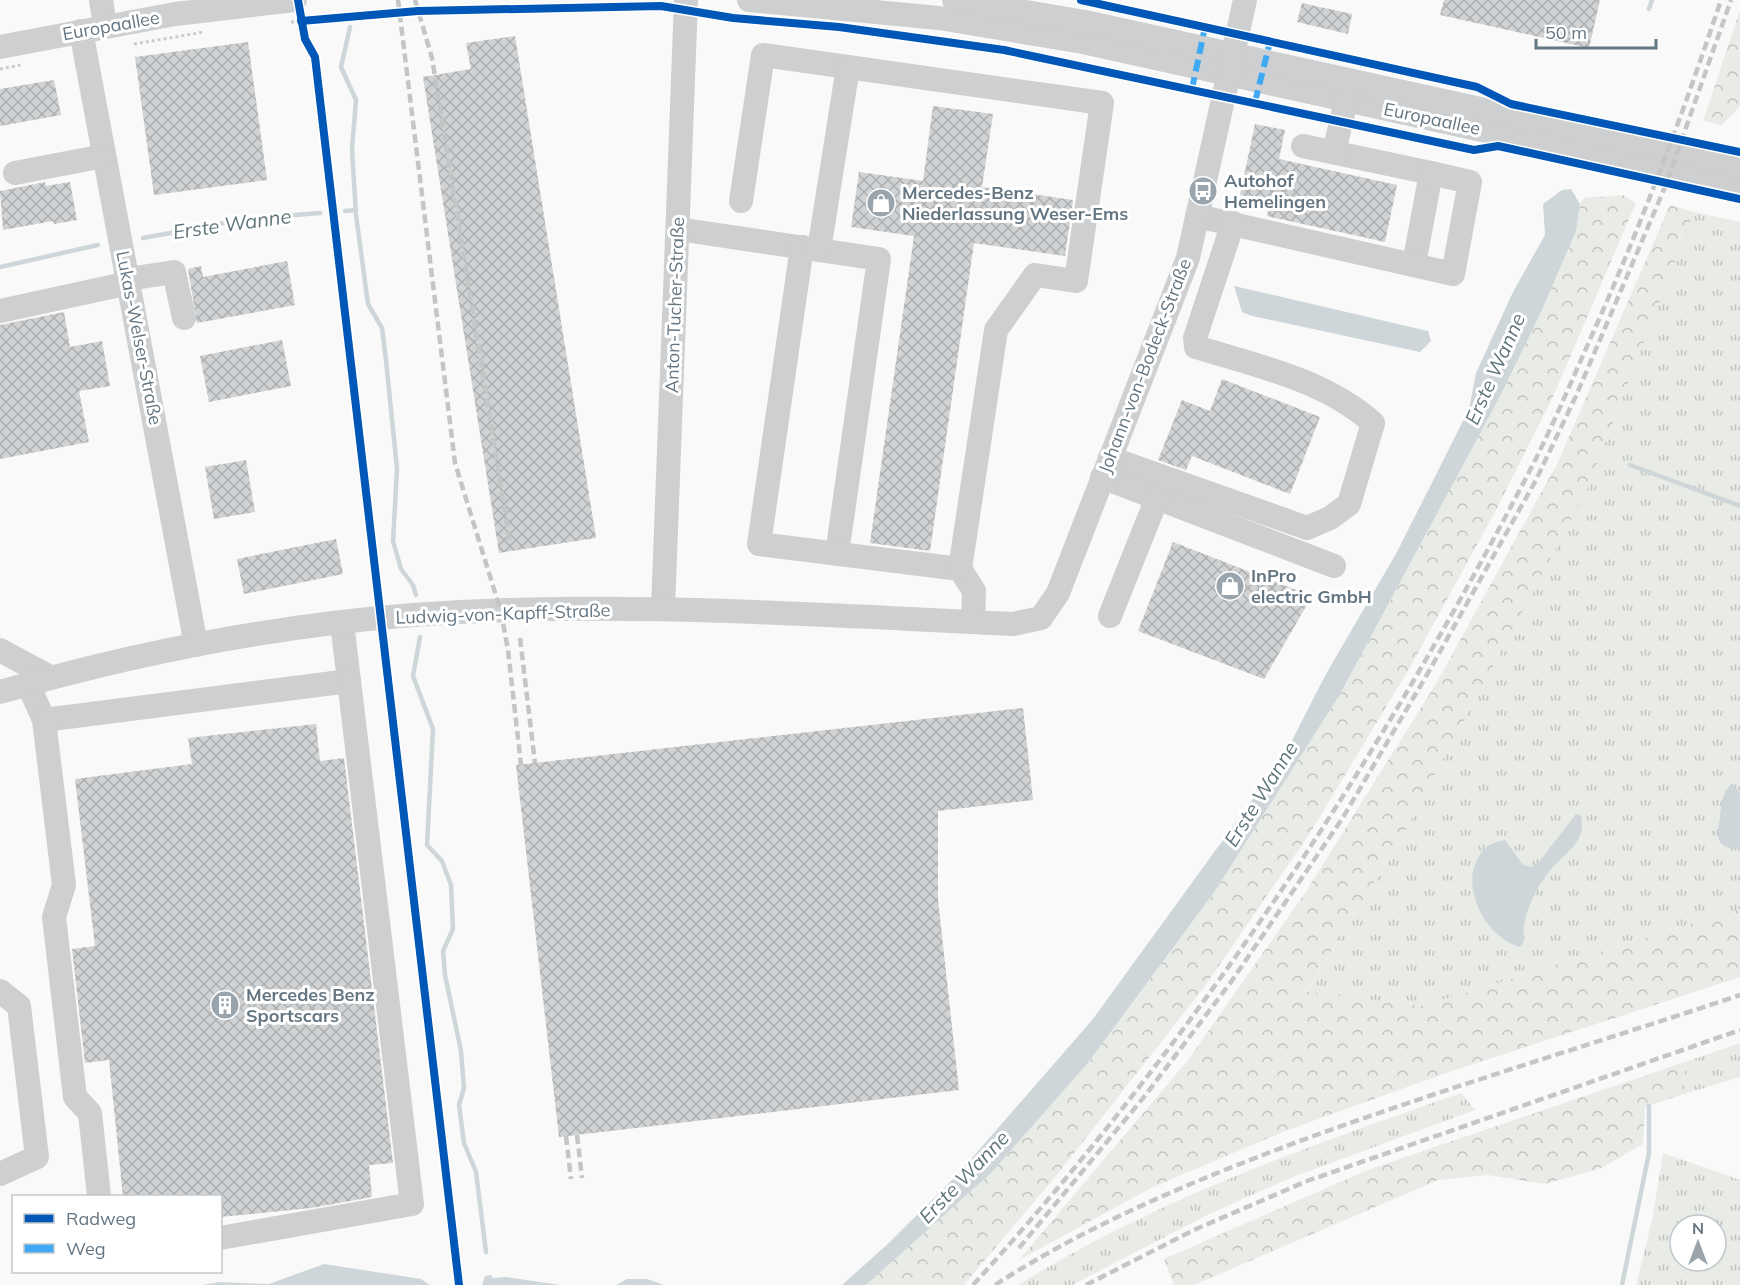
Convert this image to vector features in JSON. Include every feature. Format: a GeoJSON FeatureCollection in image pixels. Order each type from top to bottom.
{"type":"FeatureCollection","features":[{"type":"Feature","properties":{"kind":"street"},"geometry":{"type":"LineString","coordinates":[[101,0],[105,26]]}},
{"type":"Feature","properties":{"kind":"street","name":"Anton-Tucher-Straße"},"geometry":{"type":"LineString","coordinates":[[663,609],[686,0]]}},
{"type":"Feature","properties":{"kind":"street","name":"Europaallee"},"geometry":{"type":"LineString","coordinates":[[749,0],[939,18],[1231,65],[1740,166]]}},
{"type":"Feature","properties":{"kind":"street","name":"Europaallee"},"geometry":{"type":"LineString","coordinates":[[954,0],[1085,22],[1346,101],[1740,187]]}},
{"type":"Feature","properties":{"kind":"street"},"geometry":{"type":"LineString","coordinates":[[1231,65],[1244,0]]}},
{"type":"Feature","properties":{"kind":"street","name":"Europaallee"},"geometry":{"type":"LineString","coordinates":[[0,47],[105,26],[274,8],[298,11]]}},
{"type":"Feature","properties":{"kind":"street","name":"Lukas-Welser-Straße"},"geometry":{"type":"LineString","coordinates":[[81,31],[196,645]]}},
{"type":"Feature","properties":{"kind":"street"},"geometry":{"type":"LineString","coordinates":[[741,201],[763,55],[1102,103],[1076,281],[1035,275],[996,330],[960,569],[974,591],[972,622]]}},
{"type":"Feature","properties":{"kind":"street","name":"Johann-von-Bodeck-Straße"},"geometry":{"type":"LineString","coordinates":[[1013,624],[1041,618],[1051,607],[1174,297],[1188,258],[1231,65]]}},
{"type":"Feature","properties":{"kind":"street"},"geometry":{"type":"LineString","coordinates":[[848,67],[810,249],[759,544],[960,569]]}},
{"type":"Feature","properties":{"kind":"street"},"geometry":{"type":"LineString","coordinates":[[1334,153],[1346,101]]}},
{"type":"Feature","properties":{"kind":"street"},"geometry":{"type":"LineString","coordinates":[[1197,216],[1453,274],[1470,182],[1304,146]]}},
{"type":"Feature","properties":{"kind":"street"},"geometry":{"type":"LineString","coordinates":[[15,173],[105,156]]}},
{"type":"Feature","properties":{"kind":"street"},"geometry":{"type":"LineString","coordinates":[[1414,264],[1431,173]]}},
{"type":"Feature","properties":{"kind":"street"},"geometry":{"type":"LineString","coordinates":[[1106,467],[1307,528],[1330,518],[1349,504],[1373,423],[1354,406],[1311,383],[1196,347],[1195,339],[1233,223]]}},
{"type":"Feature","properties":{"kind":"street"},"geometry":{"type":"LineString","coordinates":[[678,229],[879,259],[837,554]]}},
{"type":"Feature","properties":{"kind":"street"},"geometry":{"type":"LineString","coordinates":[[0,311],[174,272],[184,318]]}},
{"type":"Feature","properties":{"kind":"street"},"geometry":{"type":"LineString","coordinates":[[1106,467],[1156,498],[1334,566]]}},
{"type":"Feature","properties":{"kind":"street"},"geometry":{"type":"LineString","coordinates":[[1110,616],[1156,498]]}},
{"type":"Feature","properties":{"kind":"street","name":"Ludwig-von-Kapff-Straße"},"geometry":{"type":"LineString","coordinates":[[0,692],[196,645],[342,623],[465,612],[663,609],[1013,624]]}},
{"type":"Feature","properties":{"kind":"street"},"geometry":{"type":"LineString","coordinates":[[222,1238],[412,1204],[342,623]]}},
{"type":"Feature","properties":{"kind":"street"},"geometry":{"type":"LineString","coordinates":[[0,650],[39,681],[64,885],[54,917],[75,1097],[90,1113],[99,1195]]}},
{"type":"Feature","properties":{"kind":"street"},"geometry":{"type":"LineString","coordinates":[[44,720],[349,681]]}},
{"type":"Feature","properties":{"kind":"street"},"geometry":{"type":"LineString","coordinates":[[0,991],[19,1006],[37,1157],[0,1174]]}},
{"type":"Feature","properties":{"kind":"path"},"geometry":{"type":"LineString","coordinates":[[274,8],[298,11],[303,30]]}},
{"type":"Feature","properties":{"kind":"path"},"geometry":{"type":"LineString","coordinates":[[129,44],[206,32]]}},
{"type":"Feature","properties":{"kind":"green space"},"geometry":{"type":"Polygon","coordinates":[[[1740,10],[1740,106],[1722,125],[1703,121],[1740,10]]]}},
{"type":"Feature","properties":{"kind":"green space"},"geometry":{"type":"Polygon","coordinates":[[[1623,195],[1636,203],[1552,399],[1497,508],[1409,669],[1310,833],[1205,986],[1060,1171],[964,1285],[866,1285],[991,1173],[1087,1064],[1215,891],[1339,696],[1422,542],[1541,312],[1576,231],[1580,204],[1584,198],[1623,195]]]}},
{"type":"Feature","properties":{"kind":"green space"},"geometry":{"type":"Polygon","coordinates":[[[1670,205],[1694,212],[1587,490],[1397,846],[1306,992],[1423,1006],[1740,909],[1740,977],[1446,1073],[1285,1131],[1151,1188],[1019,1260],[1188,1060],[1305,893],[1437,682],[1558,462],[1670,205]]]}},
{"type":"Feature","properties":{"kind":"green space"},"geometry":{"type":"Polygon","coordinates":[[[1694,212],[1740,222],[1740,909],[1423,1006],[1306,993],[1397,846],[1424,793],[1694,212]]]}},
{"type":"Feature","properties":{"kind":"green space"},"geometry":{"type":"Polygon","coordinates":[[[1740,1043],[1740,1077],[1684,1094],[1685,1062],[1740,1043]]]}},
{"type":"Feature","properties":{"kind":"green space"},"geometry":{"type":"Polygon","coordinates":[[[1685,1062],[1684,1094],[1645,1107],[1643,1144],[1601,1168],[1545,1184],[1488,1175],[1438,1180],[1194,1285],[1174,1285],[1164,1259],[1370,1169],[1685,1062]]]}},
{"type":"Feature","properties":{"kind":"green space"},"geometry":{"type":"Polygon","coordinates":[[[1461,1093],[1475,1110],[1290,1178],[1209,1214],[1072,1285],[1018,1285],[1070,1254],[1179,1200],[1290,1154],[1461,1093]]]}},
{"type":"Feature","properties":{"kind":"green space"},"geometry":{"type":"Polygon","coordinates":[[[1663,1153],[1740,1180],[1740,1285],[1636,1285],[1653,1216],[1663,1153]]]}},
{"type":"Feature","properties":{"kind":"water"},"geometry":{"type":"Polygon","coordinates":[[[1571,189],[1580,204],[1576,231],[1541,312],[1499,398],[1339,696],[1215,891],[1087,1064],[991,1173],[866,1285],[842,1285],[890,1242],[958,1174],[1093,1019],[1284,756],[1326,674],[1397,552],[1469,409],[1476,373],[1513,292],[1545,235],[1543,204],[1562,190],[1571,189]]]}},
{"type":"Feature","properties":{"kind":"water"},"geometry":{"type":"Polygon","coordinates":[[[1234,286],[1428,331],[1431,341],[1420,352],[1252,316],[1242,312],[1234,286]]]}},
{"type":"Feature","properties":{"kind":"water"},"geometry":{"type":"Polygon","coordinates":[[[1732,783],[1740,794],[1740,849],[1721,844],[1718,836],[1723,798],[1732,783]]]}},
{"type":"Feature","properties":{"kind":"water"},"geometry":{"type":"Polygon","coordinates":[[[1576,814],[1581,816],[1580,834],[1572,848],[1548,873],[1533,896],[1525,923],[1524,941],[1520,947],[1506,941],[1494,931],[1477,904],[1473,888],[1473,873],[1478,858],[1488,846],[1505,840],[1523,865],[1532,867],[1539,862],[1576,814]]]}},
{"type":"Feature","properties":{"kind":"water"},"geometry":{"type":"Polygon","coordinates":[[[324,1264],[421,1279],[430,1285],[203,1285],[219,1282],[269,1284],[324,1264]]]}},
{"type":"Feature","properties":{"kind":"water"},"geometry":{"type":"Polygon","coordinates":[[[492,1275],[492,1278],[506,1277],[560,1285],[482,1285],[485,1276],[492,1275]]]}},
{"type":"Feature","properties":{"kind":"water"},"geometry":{"type":"Polygon","coordinates":[[[627,1279],[647,1279],[664,1285],[616,1285],[627,1279]]]}},
{"type":"Feature","properties":{"kind":"building"},"geometry":{"type":"Polygon","coordinates":[[[1444,0],[1600,0],[1589,48],[1440,15],[1444,0]]]}},
{"type":"Feature","properties":{"kind":"building"},"geometry":{"type":"Polygon","coordinates":[[[1302,3],[1352,14],[1348,34],[1297,22],[1302,3]]]}},
{"type":"Feature","properties":{"kind":"building"},"geometry":{"type":"Polygon","coordinates":[[[515,36],[596,538],[499,553],[423,77],[471,69],[466,43],[515,36]]]}},
{"type":"Feature","properties":{"kind":"building"},"geometry":{"type":"Polygon","coordinates":[[[248,42],[267,180],[154,195],[135,57],[248,42]]]}},
{"type":"Feature","properties":{"kind":"building"},"geometry":{"type":"Polygon","coordinates":[[[54,80],[61,115],[0,126],[0,89],[54,80]]]}},
{"type":"Feature","properties":{"kind":"building"},"geometry":{"type":"Polygon","coordinates":[[[933,106],[993,114],[982,187],[1073,200],[1065,256],[974,243],[930,551],[870,543],[914,236],[851,227],[859,172],[923,181],[933,106]]]}},
{"type":"Feature","properties":{"kind":"building"},"geometry":{"type":"Polygon","coordinates":[[[1255,124],[1285,130],[1279,159],[1397,185],[1385,242],[1267,216],[1270,201],[1240,195],[1255,124]]]}},
{"type":"Feature","properties":{"kind":"building"},"geometry":{"type":"Polygon","coordinates":[[[45,182],[46,186],[70,182],[77,220],[54,224],[53,221],[3,230],[0,191],[45,182]]]}},
{"type":"Feature","properties":{"kind":"building"},"geometry":{"type":"Polygon","coordinates":[[[287,261],[295,305],[197,323],[188,269],[201,266],[203,277],[287,261]]]}},
{"type":"Feature","properties":{"kind":"building"},"geometry":{"type":"Polygon","coordinates":[[[64,312],[70,347],[102,341],[110,386],[79,391],[89,442],[0,459],[0,325],[64,312]]]}},
{"type":"Feature","properties":{"kind":"building"},"geometry":{"type":"Polygon","coordinates":[[[282,340],[291,386],[209,402],[200,356],[282,340]]]}},
{"type":"Feature","properties":{"kind":"building"},"geometry":{"type":"Polygon","coordinates":[[[1222,379],[1320,417],[1290,494],[1192,456],[1186,470],[1158,460],[1182,400],[1210,411],[1222,379]]]}},
{"type":"Feature","properties":{"kind":"building"},"geometry":{"type":"Polygon","coordinates":[[[246,460],[255,512],[214,519],[205,467],[246,460]]]}},
{"type":"Feature","properties":{"kind":"building"},"geometry":{"type":"Polygon","coordinates":[[[336,539],[343,574],[244,594],[237,559],[336,539]]]}},
{"type":"Feature","properties":{"kind":"building"},"geometry":{"type":"Polygon","coordinates":[[[1173,542],[1312,596],[1264,679],[1138,631],[1173,542]]]}},
{"type":"Feature","properties":{"kind":"building"},"geometry":{"type":"Polygon","coordinates":[[[1023,708],[1033,800],[938,811],[938,900],[959,1090],[559,1137],[516,765],[1023,708]]]}},
{"type":"Feature","properties":{"kind":"building","name":"Mercedes Benz Sportscars"},"geometry":{"type":"Polygon","coordinates":[[[316,724],[320,761],[344,758],[393,1163],[369,1165],[372,1197],[311,1208],[222,1217],[222,1195],[123,1195],[109,1060],[85,1063],[72,949],[95,946],[75,779],[192,764],[188,738],[316,724]]]}},
{"type":"Feature","properties":{"kind":"waterway"},"geometry":{"type":"LineString","coordinates":[[1649,9],[1652,0]]}},
{"type":"Feature","properties":{"kind":"waterway"},"geometry":{"type":"LineString","coordinates":[[350,27],[341,67],[356,100],[352,149],[356,215],[368,304],[382,328],[386,360],[397,469],[393,541],[401,569],[413,585],[416,595]]}},
{"type":"Feature","properties":{"kind":"waterway","name":"Erste Wanne"},"geometry":{"type":"LineString","coordinates":[[345,211],[355,210]]}},
{"type":"Feature","properties":{"kind":"waterway","name":"Erste Wanne"},"geometry":{"type":"LineString","coordinates":[[143,238],[246,219],[320,213]]}},
{"type":"Feature","properties":{"kind":"waterway","name":"Erste Wanne"},"geometry":{"type":"LineString","coordinates":[[0,267],[98,245]]}},
{"type":"Feature","properties":{"kind":"waterway"},"geometry":{"type":"LineString","coordinates":[[1630,465],[1740,506]]}},
{"type":"Feature","properties":{"kind":"waterway"},"geometry":{"type":"LineString","coordinates":[[420,637],[413,676],[433,729],[427,845],[442,861],[451,885],[453,929],[443,951],[445,975],[461,1051],[464,1088],[459,1105],[464,1143],[476,1172],[486,1252]]}},
{"type":"Feature","properties":{"kind":"waterway"},"geometry":{"type":"LineString","coordinates":[[1622,1285],[1649,1153],[1649,1106]]}},
{"type":"Feature","properties":{"kind":"railway"},"geometry":{"type":"LineString","coordinates":[[398,0],[455,463],[501,612],[508,650],[521,765]]}},
{"type":"Feature","properties":{"kind":"railway"},"geometry":{"type":"LineString","coordinates":[[415,0],[432,58],[510,543]]}},
{"type":"Feature","properties":{"kind":"railway"},"geometry":{"type":"LineString","coordinates":[[973,1285],[1132,1097],[1206,998],[1277,897],[1409,689],[1528,474],[1559,409],[1607,302],[1642,216],[1721,0]]}},
{"type":"Feature","properties":{"kind":"railway"},"geometry":{"type":"LineString","coordinates":[[1019,1248],[1144,1097],[1231,982],[1342,819],[1428,673],[1536,480],[1576,396],[1665,187],[1731,0]]}},
{"type":"Feature","properties":{"kind":"railway"},"geometry":{"type":"LineString","coordinates":[[520,638],[535,763]]}},
{"type":"Feature","properties":{"kind":"railway"},"geometry":{"type":"LineString","coordinates":[[995,1285],[1112,1219],[1235,1166],[1424,1098],[1740,995]]}},
{"type":"Feature","properties":{"kind":"railway"},"geometry":{"type":"LineString","coordinates":[[1086,1285],[1194,1230],[1307,1181],[1740,1030]]}},
{"type":"Feature","properties":{"kind":"railway"},"geometry":{"type":"LineString","coordinates":[[577,1135],[582,1178]]}},
{"type":"Feature","properties":{"kind":"railway"},"geometry":{"type":"LineString","coordinates":[[566,1136],[571,1179]]}},
{"type":"Feature","properties":{"kind":"marked path"},"geometry":{"type":"LineString","coordinates":[[1192,89],[1205,27]]}},
{"type":"Feature","properties":{"kind":"marked path"},"geometry":{"type":"LineString","coordinates":[[1255,102],[1270,42]]}},
{"type":"Feature","properties":{"kind":"cycle path"},"geometry":{"type":"LineString","coordinates":[[298,0],[305,39],[315,57],[459,1285]]}},
{"type":"Feature","properties":{"kind":"cycle path"},"geometry":{"type":"LineString","coordinates":[[1081,0],[1477,87],[1511,104],[1740,152]]}},
{"type":"Feature","properties":{"kind":"cycle path"},"geometry":{"type":"LineString","coordinates":[[301,21],[418,11],[661,6],[733,18],[839,27],[1004,50],[1474,150],[1498,146],[1740,199]]}},
{"type":"Feature","properties":{"kind":"place","name":"Autohof Hemelingen"},"geometry":{"type":"Point","coordinates":[1203,191]}},
{"type":"Feature","properties":{"kind":"place","name":"Mercedes-Benz Niederlassung Weser-Ems"},"geometry":{"type":"Point","coordinates":[881,203]}},
{"type":"Feature","properties":{"kind":"place","name":"InPro electric GmbH"},"geometry":{"type":"Point","coordinates":[1230,586]}},
{"type":"Feature","properties":{"kind":"place","name":"Mercedes Benz Sportscars"},"geometry":{"type":"Point","coordinates":[225,1005]}}]}
